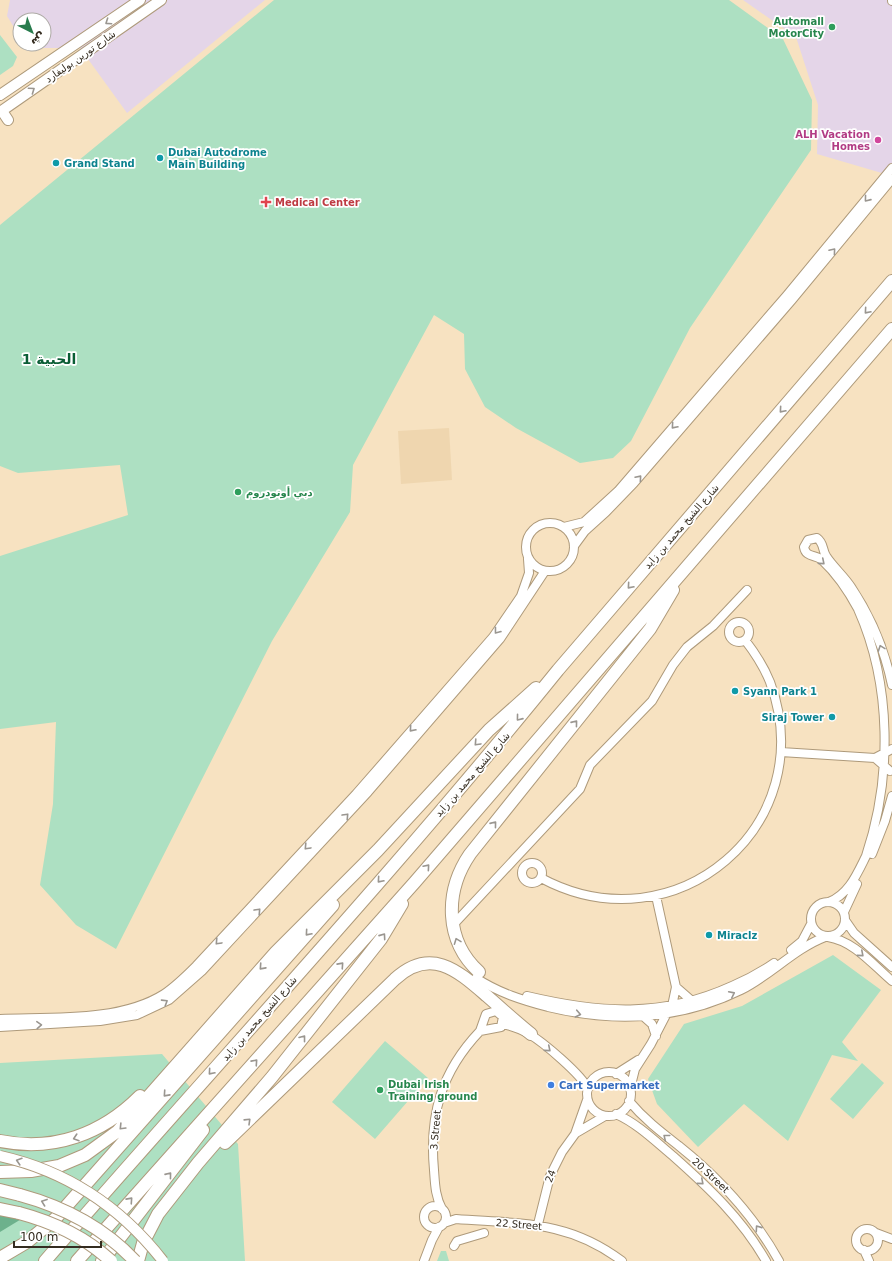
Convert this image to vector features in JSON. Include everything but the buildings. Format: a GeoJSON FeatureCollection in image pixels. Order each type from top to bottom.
{"type":"FeatureCollection","features":[{"type":"Feature","properties":{"kind":"highway","name":"شارع الشيخ محمد بن زايد"},"geometry":{"type":"LineString","coordinates":[[45,1261],[396,862],[509,730],[558,670],[892,281]]}},
{"type":"Feature","properties":{"kind":"highway"},"geometry":{"type":"LineString","coordinates":[[77,1261],[415,882],[892,329]]}},
{"type":"Feature","properties":{"kind":"highway"},"geometry":{"type":"LineString","coordinates":[[477,975],[462,950],[453,925],[451,913],[453,892],[464,863],[650,629],[686,567]]}},
{"type":"Feature","properties":{"kind":"highway"},"geometry":{"type":"LineString","coordinates":[[1,1171],[31,1171],[59,1166],[84,1155],[108,1140],[128,1121],[284,943],[378,850],[497,722],[558,670]]}},
{"type":"Feature","properties":{"kind":"highway"},"geometry":{"type":"LineString","coordinates":[[0,1258],[27,1242],[59,1214],[323,916],[378,850]]}},
{"type":"Feature","properties":{"kind":"highway"},"geometry":{"type":"LineString","coordinates":[[0,1190],[55,1206],[88,1223],[137,1261],[150,1228],[158,1214],[198,1163],[272,1077],[381,939],[415,882]]}},
{"type":"Feature","properties":{"kind":"highway"},"geometry":{"type":"LineString","coordinates":[[345,1025],[393,971],[411,959],[425,955],[447,958],[477,975]]}},
{"type":"Feature","properties":{"kind":"highway"},"geometry":{"type":"LineString","coordinates":[[180,1187],[345,1025],[402,972],[419,964],[433,963],[447,966],[455,970],[531,1034]]}},
{"type":"Feature","properties":{"kind":"highway"},"geometry":{"type":"LineString","coordinates":[[0,1141],[22,1144],[52,1143],[82,1136],[104,1126],[132,1104],[221,1014]]}},
{"type":"Feature","properties":{"kind":"highway"},"geometry":{"type":"LineString","coordinates":[[102,1261],[178,1164],[243,1075]]}},
{"type":"Feature","properties":{"kind":"highway"},"geometry":{"type":"LineString","coordinates":[[0,1209],[19,1212],[67,1230],[96,1248],[111,1261]]}},
{"type":"Feature","properties":{"kind":"main road","name":"شارع تورين بوليفارد"},"geometry":{"type":"LineString","coordinates":[[1,112],[161,0]]}},
{"type":"Feature","properties":{"kind":"main road","name":"شارع تورين بوليفارد"},"geometry":{"type":"LineString","coordinates":[[0,95],[138,2]]}},
{"type":"Feature","properties":{"kind":"main road"},"geometry":{"type":"LineString","coordinates":[[137,16],[132,12],[138,2]]}},
{"type":"Feature","properties":{"kind":"main road"},"geometry":{"type":"LineString","coordinates":[[1,112],[8,120]]}},
{"type":"Feature","properties":{"kind":"main road"},"geometry":{"type":"LineString","coordinates":[[0,1156],[54,1173],[90,1193],[123,1218],[143,1237],[163,1261]]}},
{"type":"Feature","properties":{"kind":"street"},"geometry":{"type":"LineString","coordinates":[[564,527],[584,522],[618,491],[787,295],[892,168]]}},
{"type":"Feature","properties":{"kind":"street"},"geometry":{"type":"LineString","coordinates":[[528,559],[534,565],[545,571],[552,571],[565,565],[570,560],[574,546],[585,531],[634,483],[792,300],[892,179]]}},
{"type":"Feature","properties":{"kind":"street"},"geometry":{"type":"LineString","coordinates":[[0,1019],[99,1015],[118,1012],[150,1002],[180,982],[356,794],[493,637],[521,596],[529,573],[528,559],[525,549],[526,541],[533,529],[545,523],[558,524],[564,527],[573,539],[574,546]]}},
{"type":"Feature","properties":{"kind":"street"},"geometry":{"type":"LineString","coordinates":[[477,975],[521,994],[568,1005],[615,1010],[670,1010],[712,995],[767,968],[799,944],[806,935],[811,924],[811,914],[815,907],[839,897],[848,888],[869,849],[883,811],[892,749],[889,703],[884,676],[876,649],[858,609],[841,583],[822,560],[808,554],[805,551],[805,543],[808,540],[817,538],[820,540],[826,557],[851,587],[865,610],[878,640],[892,685]]}},
{"type":"Feature","properties":{"kind":"street"},"geometry":{"type":"LineString","coordinates":[[0,1027],[124,1018],[154,1008],[179,992],[202,971],[389,768],[502,636],[514,620],[530,590],[545,571]]}},
{"type":"Feature","properties":{"kind":"street"},"geometry":{"type":"LineString","coordinates":[[453,925],[580,789],[590,765],[652,701],[673,665],[687,647],[713,626],[747,590]]}},
{"type":"Feature","properties":{"kind":"street"},"geometry":{"type":"LineString","coordinates":[[541,878],[573,892],[593,898],[627,900],[656,896],[684,887],[710,873],[732,855],[747,838],[766,808],[776,780],[781,752],[781,728],[770,681],[746,640]]}},
{"type":"Feature","properties":{"kind":"street"},"geometry":{"type":"LineString","coordinates":[[781,752],[874,758],[892,749]]}},
{"type":"Feature","properties":{"kind":"street"},"geometry":{"type":"LineString","coordinates":[[874,758],[890,771]]}},
{"type":"Feature","properties":{"kind":"street"},"geometry":{"type":"LineString","coordinates":[[477,975],[511,996],[572,1012],[614,1017],[643,1016],[670,1010],[701,1006],[742,989],[767,974],[812,942],[840,932],[850,894],[878,843],[892,796]]}},
{"type":"Feature","properties":{"kind":"street"},"geometry":{"type":"LineString","coordinates":[[630,1091],[628,1084],[623,1078],[616,1074],[602,1074],[595,1077],[588,1089],[587,1100],[597,1113],[605,1116],[616,1114],[624,1109],[629,1101],[630,1091],[631,1080],[640,1059],[656,1036],[670,1010],[676,988],[656,896]]}},
{"type":"Feature","properties":{"kind":"street"},"geometry":{"type":"LineString","coordinates":[[829,902],[838,905],[854,933],[892,967]]}},
{"type":"Feature","properties":{"kind":"street"},"geometry":{"type":"LineString","coordinates":[[811,924],[816,932],[827,937],[837,938],[852,947],[892,981]]}},
{"type":"Feature","properties":{"kind":"street"},"geometry":{"type":"LineString","coordinates":[[676,988],[692,1001]]}},
{"type":"Feature","properties":{"kind":"street","name":"3 Street"},"geometry":{"type":"LineString","coordinates":[[443,1210],[436,1193],[432,1153],[435,1111],[440,1093],[453,1066],[464,1049],[480,1031],[484,1017],[492,1011],[502,1014],[504,1021],[503,1024]]}},
{"type":"Feature","properties":{"kind":"street"},"geometry":{"type":"LineString","coordinates":[[643,1016],[652,1024],[656,1036]]}},
{"type":"Feature","properties":{"kind":"street"},"geometry":{"type":"LineString","coordinates":[[480,1031],[498,1029],[503,1024],[531,1034],[579,1076],[588,1089]]}},
{"type":"Feature","properties":{"kind":"street"},"geometry":{"type":"LineString","coordinates":[[616,1074],[640,1059]]}},
{"type":"Feature","properties":{"kind":"street","name":"24"},"geometry":{"type":"LineString","coordinates":[[538,1224],[552,1170],[562,1152],[575,1134],[587,1100]]}},
{"type":"Feature","properties":{"kind":"street","name":"20 Street"},"geometry":{"type":"LineString","coordinates":[[629,1101],[646,1120],[678,1146],[727,1190],[756,1225],[778,1261]]}},
{"type":"Feature","properties":{"kind":"street","name":"20 Street"},"geometry":{"type":"LineString","coordinates":[[616,1114],[632,1122],[645,1132],[717,1196],[747,1231],[766,1261]]}},
{"type":"Feature","properties":{"kind":"street","name":"24"},"geometry":{"type":"LineString","coordinates":[[575,1134],[605,1116]]}},
{"type":"Feature","properties":{"kind":"street","name":"3 Street"},"geometry":{"type":"LineString","coordinates":[[432,1206],[436,1193]]}},
{"type":"Feature","properties":{"kind":"street"},"geometry":{"type":"LineString","coordinates":[[424,1261],[430,1244],[442,1225],[446,1217],[443,1210],[432,1206],[424,1214],[424,1222],[433,1228],[442,1225]]}},
{"type":"Feature","properties":{"kind":"street","name":"22 Street"},"geometry":{"type":"LineString","coordinates":[[443,1210],[456,1219]]}},
{"type":"Feature","properties":{"kind":"street","name":"22 Street"},"geometry":{"type":"LineString","coordinates":[[442,1225],[456,1219],[538,1224],[578,1236],[600,1246],[622,1261]]}},
{"type":"Feature","properties":{"kind":"street"},"geometry":{"type":"LineString","coordinates":[[454,1246],[457,1240],[484,1235],[482,1221]]}},
{"type":"Feature","properties":{"kind":"street"},"geometry":{"type":"LineString","coordinates":[[428,1226],[430,1244]]}},
{"type":"Feature","properties":{"kind":"street"},"geometry":{"type":"LineString","coordinates":[[869,1261],[864,1250],[857,1244],[858,1234],[864,1229],[868,1229],[892,1239]]}},
{"type":"Feature","properties":{"kind":"street"},"geometry":{"type":"LineString","coordinates":[[876,1233],[878,1237],[876,1246]]}},
{"type":"Feature","properties":{"kind":"street"},"geometry":{"type":"LineString","coordinates":[[864,1250],[871,1250],[876,1246],[892,1239]]}},
{"type":"Feature","properties":{"kind":"shaded area"},"geometry":{"type":"Polygon","coordinates":[[[10,0],[265,0],[127,113],[80,48],[52,48],[52,12],[12,12],[12,24],[7,16],[10,0]]]}},
{"type":"Feature","properties":{"kind":"shaded area"},"geometry":{"type":"Polygon","coordinates":[[[743,0],[892,0],[892,176],[817,154],[818,105],[796,37],[743,0]]]}},
{"type":"Feature","properties":{"kind":"shaded area"},"geometry":{"type":"Polygon","coordinates":[[[449,428],[452,480],[401,484],[398,431],[449,428]]]}},
{"type":"Feature","properties":{"kind":"green space","name":"دبي أوتودروم"},"geometry":{"type":"Polygon","coordinates":[[[274,0],[729,0],[783,39],[812,100],[811,150],[690,328],[631,441],[613,458],[580,463],[516,428],[485,407],[465,369],[464,334],[434,315],[353,465],[350,512],[272,641],[116,949],[76,925],[40,885],[53,804],[56,722],[0,729],[0,556],[128,515],[120,465],[18,473],[0,466],[0,225],[274,0]]]}},
{"type":"Feature","properties":{"kind":"green space"},"geometry":{"type":"Polygon","coordinates":[[[0,35],[17,57],[13,66],[0,75],[0,35]]]}},
{"type":"Feature","properties":{"kind":"green space"},"geometry":{"type":"Polygon","coordinates":[[[833,955],[881,990],[842,1042],[858,1061],[832,1055],[788,1141],[744,1104],[698,1147],[657,1104],[648,1079],[684,1024],[742,1006],[833,955]]]}},
{"type":"Feature","properties":{"kind":"green space","name":"Dubai Irish Training ground"},"geometry":{"type":"Polygon","coordinates":[[[385,1041],[428,1078],[375,1139],[332,1102],[385,1041]]]}},
{"type":"Feature","properties":{"kind":"green space"},"geometry":{"type":"Polygon","coordinates":[[[162,1054],[238,1144],[245,1261],[0,1261],[0,1063],[162,1054]]]}},
{"type":"Feature","properties":{"kind":"green space"},"geometry":{"type":"Polygon","coordinates":[[[862,1063],[884,1083],[853,1119],[830,1099],[862,1063]]]}},
{"type":"Feature","properties":{"kind":"green space"},"geometry":{"type":"Polygon","coordinates":[[[0,1211],[23,1218],[0,1232],[0,1211]]]}},
{"type":"Feature","properties":{"kind":"green space"},"geometry":{"type":"Polygon","coordinates":[[[441,1251],[446,1251],[449,1261],[437,1261],[441,1251]]]}},
{"type":"Feature","properties":{"kind":"place","name":"Automall MotorCity"},"geometry":{"type":"Point","coordinates":[832,27]}},
{"type":"Feature","properties":{"kind":"place","name":"ALH Vacation Homes"},"geometry":{"type":"Point","coordinates":[878,140]}},
{"type":"Feature","properties":{"kind":"place","name":"Dubai Autodrome Main Building"},"geometry":{"type":"Point","coordinates":[160,158]}},
{"type":"Feature","properties":{"kind":"place","name":"Grand Stand"},"geometry":{"type":"Point","coordinates":[56,163]}},
{"type":"Feature","properties":{"kind":"place","name":"Medical Center"},"geometry":{"type":"Point","coordinates":[266,202]}},
{"type":"Feature","properties":{"kind":"place","name":"دبي أوتودروم"},"geometry":{"type":"Point","coordinates":[238,492]}},
{"type":"Feature","properties":{"kind":"place","name":"Syann Park 1"},"geometry":{"type":"Point","coordinates":[735,691]}},
{"type":"Feature","properties":{"kind":"place","name":"Siraj Tower"},"geometry":{"type":"Point","coordinates":[832,717]}},
{"type":"Feature","properties":{"kind":"place","name":"Miraclz"},"geometry":{"type":"Point","coordinates":[709,935]}},
{"type":"Feature","properties":{"kind":"place","name":"Cart Supermarket"},"geometry":{"type":"Point","coordinates":[551,1085]}},
{"type":"Feature","properties":{"kind":"place","name":"Dubai Irish Training ground"},"geometry":{"type":"Point","coordinates":[380,1090]}},
{"type":"Feature","properties":{"kind":"district","name":"الحبية 1"},"geometry":{"type":"Point","coordinates":[49,359]}}]}
